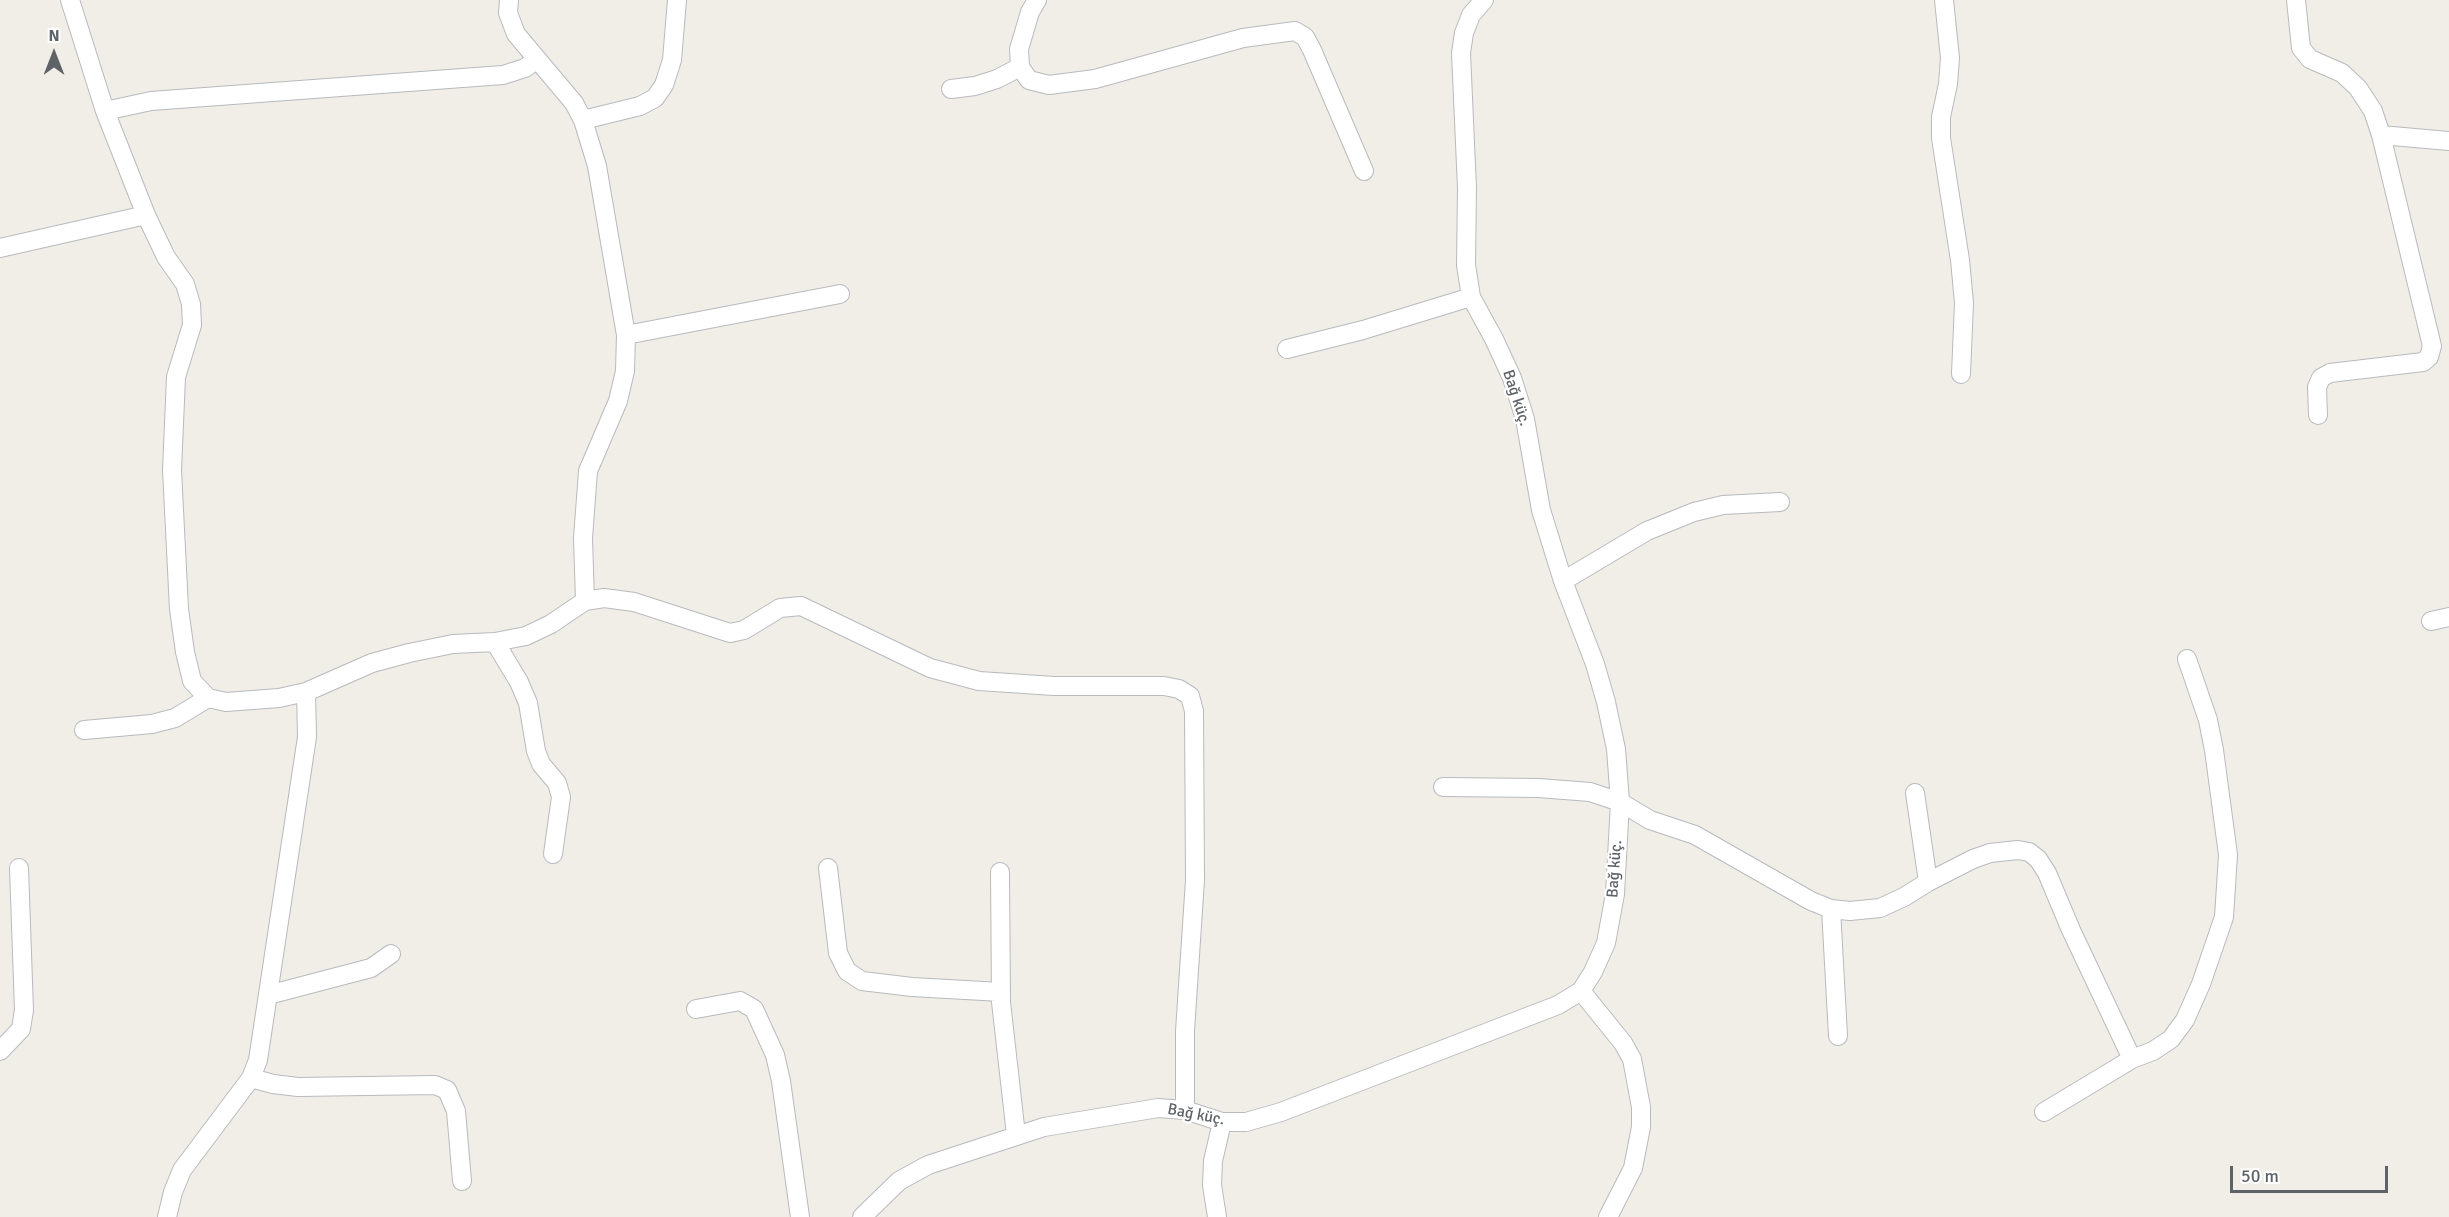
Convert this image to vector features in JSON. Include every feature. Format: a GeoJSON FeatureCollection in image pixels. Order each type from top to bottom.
{"type":"FeatureCollection","features":[{"type":"Feature","properties":{"kind":"street"},"geometry":{"type":"LineString","coordinates":[[70,0],[105,111],[146,215],[166,257],[184,284],[191,304],[192,325],[176,377],[172,470],[179,609],[185,652],[192,681],[208,698],[226,702],[279,698],[306,692],[372,663],[453,644],[495,642],[526,636],[551,624],[585,600],[604,598],[634,602],[730,633],[744,630],[780,608],[801,606],[930,668],[979,681],[1054,686],[1164,686],[1179,689],[1190,696],[1194,711],[1195,880],[1185,1030],[1185,1110]]}},
{"type":"Feature","properties":{"kind":"street"},"geometry":{"type":"LineString","coordinates":[[509,0],[508,13],[516,34],[567,94],[583,120],[597,166],[626,335],[625,371],[618,401],[588,471],[583,538],[585,600]]}},
{"type":"Feature","properties":{"kind":"street"},"geometry":{"type":"LineString","coordinates":[[583,120],[639,106],[655,98],[664,85],[672,60],[678,0]]}},
{"type":"Feature","properties":{"kind":"street"},"geometry":{"type":"LineString","coordinates":[[1037,0],[1029,12],[1019,49],[1020,67],[1029,80],[1049,85],[1095,79],[1244,38],[1295,31],[1305,37],[1312,50],[1364,171]]}},
{"type":"Feature","properties":{"kind":"street","name":"Bağ küç."},"geometry":{"type":"LineString","coordinates":[[862,1217],[899,1181],[928,1164],[1044,1127],[1158,1108],[1185,1110],[1222,1122],[1246,1122],[1281,1112],[1558,1005],[1581,991],[1593,972],[1606,943],[1614,894],[1620,802],[1616,748],[1595,664],[1563,580],[1542,510],[1525,419],[1512,378],[1471,297],[1466,264],[1467,188],[1461,53],[1467,24],[1471,15],[1484,0]]}},
{"type":"Feature","properties":{"kind":"street"},"geometry":{"type":"LineString","coordinates":[[1944,0],[1950,58],[1948,84],[1941,117],[1941,138],[1960,260],[1964,303],[1961,374]]}},
{"type":"Feature","properties":{"kind":"street"},"geometry":{"type":"LineString","coordinates":[[2296,0],[2301,48],[2310,59],[2342,73],[2358,88],[2373,111],[2381,135],[2432,346],[2429,357],[2423,362],[2330,373],[2321,378],[2317,387],[2318,415]]}},
{"type":"Feature","properties":{"kind":"street"},"geometry":{"type":"LineString","coordinates":[[105,111],[151,101],[503,75],[525,68],[536,60]]}},
{"type":"Feature","properties":{"kind":"street"},"geometry":{"type":"LineString","coordinates":[[951,89],[975,86],[997,79],[1020,67]]}},
{"type":"Feature","properties":{"kind":"street"},"geometry":{"type":"LineString","coordinates":[[2381,135],[2449,141]]}},
{"type":"Feature","properties":{"kind":"street"},"geometry":{"type":"LineString","coordinates":[[0,248],[146,215]]}},
{"type":"Feature","properties":{"kind":"street"},"geometry":{"type":"LineString","coordinates":[[626,335],[840,294]]}},
{"type":"Feature","properties":{"kind":"street"},"geometry":{"type":"LineString","coordinates":[[1287,349],[1363,330],[1471,297]]}},
{"type":"Feature","properties":{"kind":"street"},"geometry":{"type":"LineString","coordinates":[[1563,580],[1647,531],[1694,512],[1723,505],[1780,502]]}},
{"type":"Feature","properties":{"kind":"street"},"geometry":{"type":"LineString","coordinates":[[495,642],[519,682],[528,703],[536,751],[541,764],[557,783],[561,797],[553,854]]}},
{"type":"Feature","properties":{"kind":"street"},"geometry":{"type":"LineString","coordinates":[[2044,1112],[2108,1072],[2132,1059],[2154,1051],[2171,1039],[2185,1020],[2201,984],[2224,917],[2228,855],[2216,762],[2208,720],[2187,659]]}},
{"type":"Feature","properties":{"kind":"street"},"geometry":{"type":"LineString","coordinates":[[167,1217],[173,1192],[182,1170],[251,1078],[258,1060],[307,737],[306,692]]}},
{"type":"Feature","properties":{"kind":"street"},"geometry":{"type":"LineString","coordinates":[[84,730],[152,724],[175,718],[208,698]]}},
{"type":"Feature","properties":{"kind":"street"},"geometry":{"type":"LineString","coordinates":[[1443,787],[1539,788],[1590,792],[1620,802],[1650,820],[1695,835],[1811,901],[1831,909],[1850,911],[1880,908],[1973,859],[1990,853],[2018,850],[2029,852],[2038,859],[2047,873],[2071,930],[2132,1059]]}},
{"type":"Feature","properties":{"kind":"street"},"geometry":{"type":"LineString","coordinates":[[1915,793],[1928,882]]}},
{"type":"Feature","properties":{"kind":"street"},"geometry":{"type":"LineString","coordinates":[[0,1051],[21,1029],[24,1010],[19,868]]}},
{"type":"Feature","properties":{"kind":"street"},"geometry":{"type":"LineString","coordinates":[[828,868],[838,953],[847,970],[854,976],[862,981],[902,986],[1001,992]]}},
{"type":"Feature","properties":{"kind":"street"},"geometry":{"type":"LineString","coordinates":[[1000,872],[1001,992],[1016,1135]]}},
{"type":"Feature","properties":{"kind":"street"},"geometry":{"type":"LineString","coordinates":[[1831,909],[1838,1036]]}},
{"type":"Feature","properties":{"kind":"street"},"geometry":{"type":"LineString","coordinates":[[268,995],[371,968],[391,954]]}},
{"type":"Feature","properties":{"kind":"street"},"geometry":{"type":"LineString","coordinates":[[1581,991],[1623,1043],[1632,1059],[1641,1107],[1641,1127],[1633,1168],[1608,1217]]}},
{"type":"Feature","properties":{"kind":"street"},"geometry":{"type":"LineString","coordinates":[[696,1009],[740,1001],[754,1010],[775,1055],[781,1081],[800,1217]]}},
{"type":"Feature","properties":{"kind":"street"},"geometry":{"type":"LineString","coordinates":[[251,1078],[298,1087],[435,1085],[447,1090],[456,1111],[462,1181]]}},
{"type":"Feature","properties":{"kind":"street"},"geometry":{"type":"LineString","coordinates":[[1216,1217],[1212,1185],[1213,1169],[1222,1122]]}}]}
